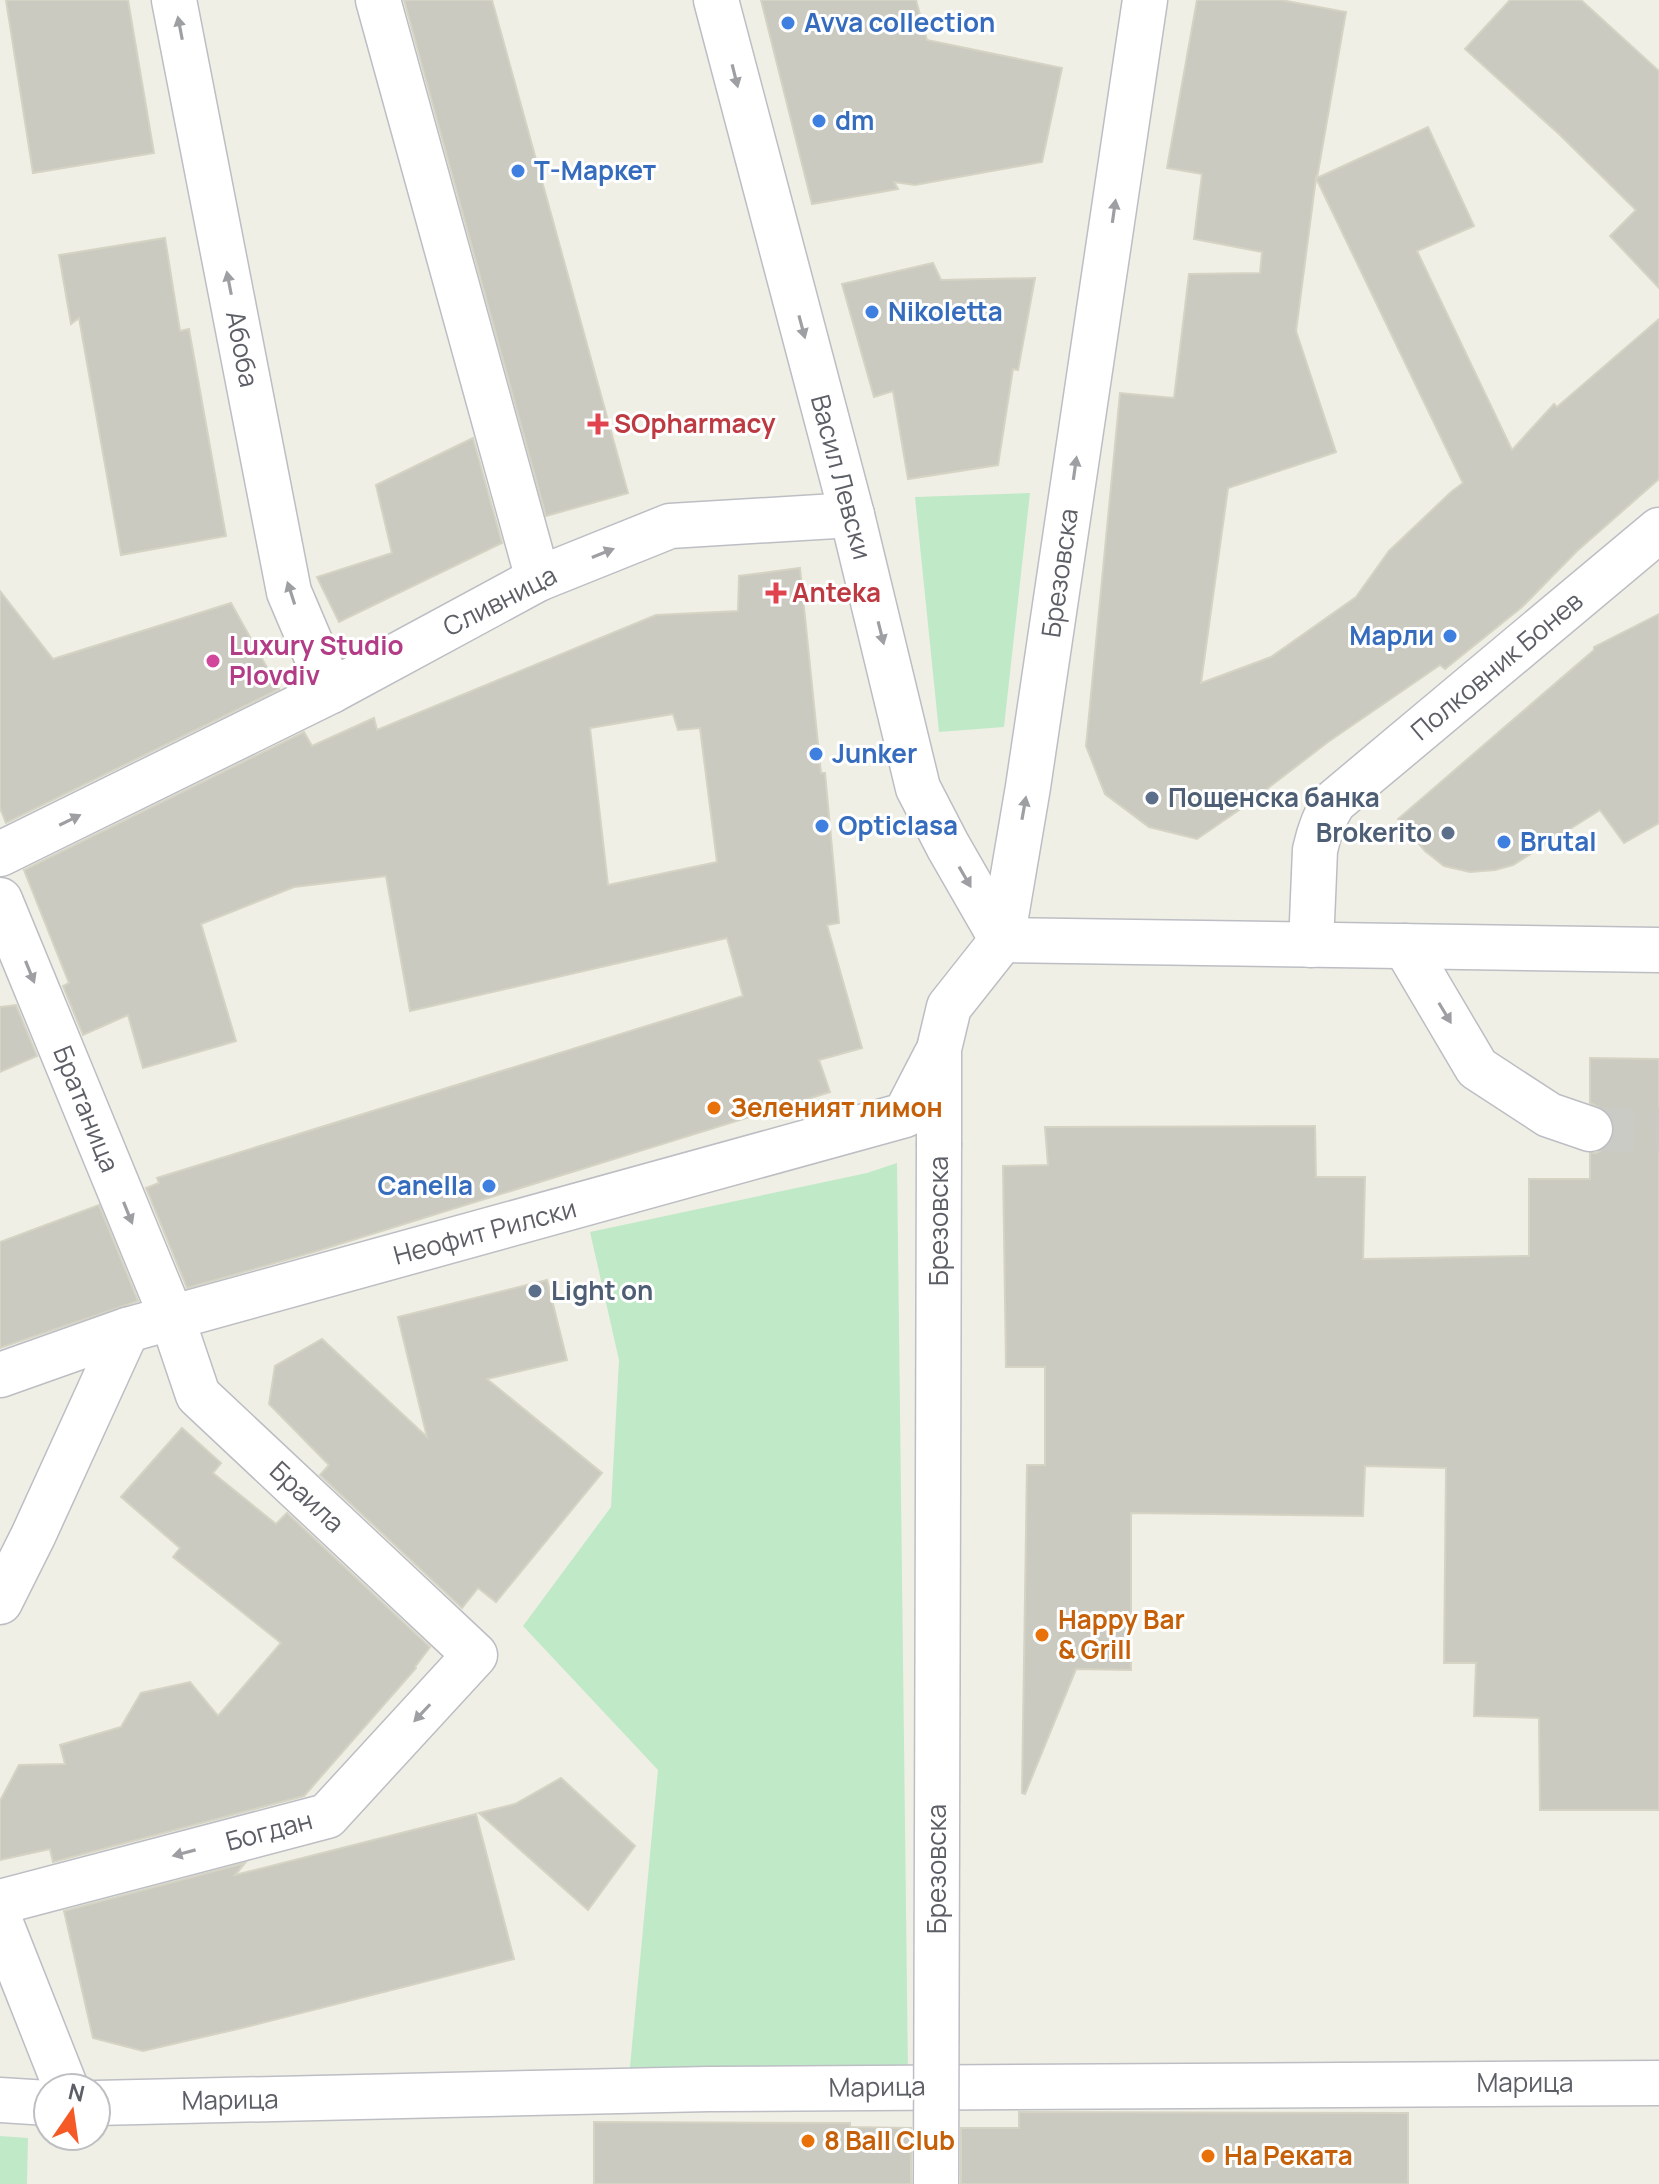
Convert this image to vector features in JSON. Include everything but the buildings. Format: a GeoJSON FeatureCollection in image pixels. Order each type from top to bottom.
{"type":"FeatureCollection","features":[{"type":"Feature","properties":{"kind":"street","name":"Абоба"},"geometry":{"type":"LineString","coordinates":[[174,0],[289,592],[331,691]]}},
{"type":"Feature","properties":{"kind":"street"},"geometry":{"type":"LineString","coordinates":[[378,0],[538,579]]}},
{"type":"Feature","properties":{"kind":"street","name":"Васил Левски"},"geometry":{"type":"LineString","coordinates":[[716,0],[852,515],[918,788],[1002,940]]}},
{"type":"Feature","properties":{"kind":"street","name":"Брезовска"},"geometry":{"type":"LineString","coordinates":[[936,2184],[939,1049],[949,1007],[1002,940],[1028,787],[1145,0]]}},
{"type":"Feature","properties":{"kind":"street","name":"Сливница"},"geometry":{"type":"LineString","coordinates":[[0,854],[331,691],[538,579],[670,526],[852,515]]}},
{"type":"Feature","properties":{"kind":"street","name":"Полковник Бонев"},"geometry":{"type":"LineString","coordinates":[[1311,945],[1315,850],[1322,825],[1334,802],[1659,530]]}},
{"type":"Feature","properties":{"kind":"street","name":"Братаница"},"geometry":{"type":"LineString","coordinates":[[0,900],[172,1318]]}},
{"type":"Feature","properties":{"kind":"street"},"geometry":{"type":"LineString","coordinates":[[1002,940],[1659,950]]}},
{"type":"Feature","properties":{"kind":"street"},"geometry":{"type":"LineString","coordinates":[[1405,946],[1477,1068],[1549,1115],[1590,1129]]}},
{"type":"Feature","properties":{"kind":"street","name":"Неофит Рилски"},"geometry":{"type":"LineString","coordinates":[[0,1375],[127,1330],[905,1115],[939,1049]]}},
{"type":"Feature","properties":{"kind":"street","name":"Браила"},"geometry":{"type":"LineString","coordinates":[[172,1318],[198,1395],[475,1655]]}},
{"type":"Feature","properties":{"kind":"street"},"geometry":{"type":"LineString","coordinates":[[0,1602],[127,1330]]}},
{"type":"Feature","properties":{"kind":"street","name":"Богдан"},"geometry":{"type":"LineString","coordinates":[[0,1902],[327,1816],[475,1655]]}},
{"type":"Feature","properties":{"kind":"street"},"geometry":{"type":"LineString","coordinates":[[0,1921],[60,2072]]}},
{"type":"Feature","properties":{"kind":"street","name":"Марица"},"geometry":{"type":"LineString","coordinates":[[112,2103],[709,2089],[1659,2083]]}},
{"type":"Feature","properties":{"kind":"street"},"geometry":{"type":"LineString","coordinates":[[0,2100],[32,2102]]}},
{"type":"Feature","properties":{"kind":"green space"},"geometry":{"type":"Polygon","coordinates":[[[1030,493],[1004,727],[939,732],[915,497],[1030,493]]]}},
{"type":"Feature","properties":{"kind":"green space"},"geometry":{"type":"Polygon","coordinates":[[[897,1163],[908,2073],[629,2077],[658,1770],[523,1626],[611,1507],[619,1360],[590,1232],[867,1173],[897,1163]]]}},
{"type":"Feature","properties":{"kind":"green space"},"geometry":{"type":"Polygon","coordinates":[[[0,2136],[28,2138],[27,2184],[0,2184],[0,2136]]]}},
{"type":"Feature","properties":{"kind":"tunnel"},"geometry":{"type":"LineString","coordinates":[[1590,1129],[1659,1130]]}},
{"type":"Feature","properties":{"kind":"place","name":"Avva collection"},"geometry":{"type":"Point","coordinates":[788,23]}},
{"type":"Feature","properties":{"kind":"place","name":"dm"},"geometry":{"type":"Point","coordinates":[819,121]}},
{"type":"Feature","properties":{"kind":"place","name":"Т-Маркет"},"geometry":{"type":"Point","coordinates":[518,171]}},
{"type":"Feature","properties":{"kind":"place","name":"Nikoletta"},"geometry":{"type":"Point","coordinates":[872,312]}},
{"type":"Feature","properties":{"kind":"place","name":"SOpharmacy"},"geometry":{"type":"Point","coordinates":[598,424]}},
{"type":"Feature","properties":{"kind":"place","name":"Anteka"},"geometry":{"type":"Point","coordinates":[776,593]}},
{"type":"Feature","properties":{"kind":"place","name":"Марли"},"geometry":{"type":"Point","coordinates":[1450,636]}},
{"type":"Feature","properties":{"kind":"place","name":"Luxury Studio Plovdiv"},"geometry":{"type":"Point","coordinates":[213,661]}},
{"type":"Feature","properties":{"kind":"place","name":"Junker"},"geometry":{"type":"Point","coordinates":[816,754]}},
{"type":"Feature","properties":{"kind":"place","name":"Пощенска банка"},"geometry":{"type":"Point","coordinates":[1152,798]}},
{"type":"Feature","properties":{"kind":"place","name":"Opticlasa"},"geometry":{"type":"Point","coordinates":[822,826]}},
{"type":"Feature","properties":{"kind":"place","name":"Brokerito"},"geometry":{"type":"Point","coordinates":[1448,833]}},
{"type":"Feature","properties":{"kind":"place","name":"Brutal"},"geometry":{"type":"Point","coordinates":[1504,842]}},
{"type":"Feature","properties":{"kind":"place","name":"Зеленият лимон"},"geometry":{"type":"Point","coordinates":[714,1108]}},
{"type":"Feature","properties":{"kind":"place","name":"Canella"},"geometry":{"type":"Point","coordinates":[489,1186]}},
{"type":"Feature","properties":{"kind":"place","name":"Light on"},"geometry":{"type":"Point","coordinates":[535,1291]}},
{"type":"Feature","properties":{"kind":"place","name":"Happy Bar & Grill"},"geometry":{"type":"Point","coordinates":[1042,1635]}},
{"type":"Feature","properties":{"kind":"place","name":"8 Ball Club"},"geometry":{"type":"Point","coordinates":[808,2141]}},
{"type":"Feature","properties":{"kind":"place","name":"На Реката"},"geometry":{"type":"Point","coordinates":[1208,2156]}}]}
